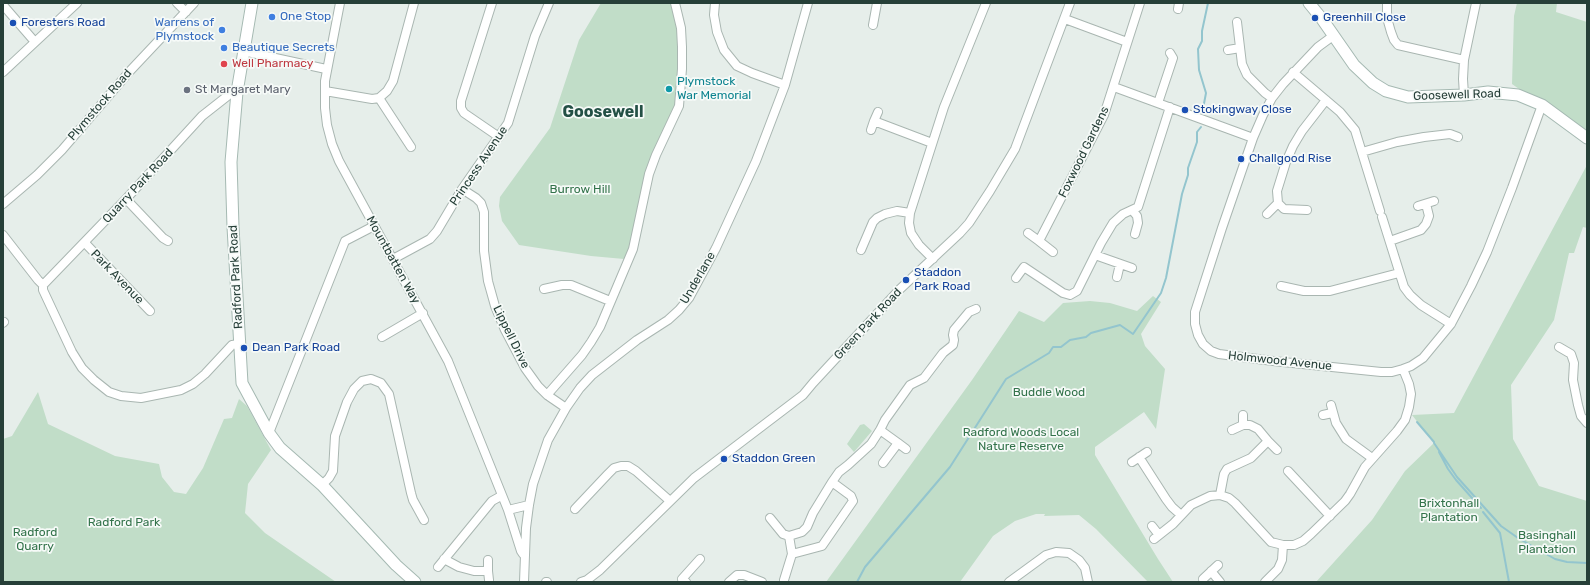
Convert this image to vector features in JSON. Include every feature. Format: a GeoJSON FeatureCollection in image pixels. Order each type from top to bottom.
{"type":"FeatureCollection","features":[{"type":"Feature","properties":{"kind":"street"},"geometry":{"type":"LineString","coordinates":[[3,72],[77,3]]}},
{"type":"Feature","properties":{"kind":"street"},"geometry":{"type":"LineString","coordinates":[[177,3],[186,12]]}},
{"type":"Feature","properties":{"kind":"street","name":"Plymstock Road"},"geometry":{"type":"LineString","coordinates":[[3,204],[62,150],[129,72],[194,3]]}},
{"type":"Feature","properties":{"kind":"street","name":"Radford Park Road"},"geometry":{"type":"LineString","coordinates":[[252,3],[237,92],[231,162],[242,383],[269,433],[280,448],[322,485],[396,565],[415,582]]}},
{"type":"Feature","properties":{"kind":"street","name":"Mountbatten Way"},"geometry":{"type":"LineString","coordinates":[[340,3],[326,68],[325,91],[327,125],[332,144],[339,161],[448,361],[501,496],[508,510],[524,556]]}},
{"type":"Feature","properties":{"kind":"street"},"geometry":{"type":"LineString","coordinates":[[325,91],[372,99],[379,98],[387,91],[393,81],[414,3]]}},
{"type":"Feature","properties":{"kind":"street"},"geometry":{"type":"LineString","coordinates":[[492,3],[461,101],[461,108],[464,113],[499,137]]}},
{"type":"Feature","properties":{"kind":"street","name":"Princess Avenue"},"geometry":{"type":"LineString","coordinates":[[393,259],[430,239],[437,231],[462,190],[508,123],[535,36],[548,3]]}},
{"type":"Feature","properties":{"kind":"street"},"geometry":{"type":"LineString","coordinates":[[547,395],[582,355],[600,327],[633,249],[649,174],[656,155],[679,106],[682,47],[675,3]]}},
{"type":"Feature","properties":{"kind":"street"},"geometry":{"type":"LineString","coordinates":[[715,3],[715,21],[717,32],[724,50],[737,66],[786,85]]}},
{"type":"Feature","properties":{"kind":"street","name":"Underlane"},"geometry":{"type":"LineString","coordinates":[[524,582],[524,556],[529,505],[533,484],[548,440],[566,408],[580,388],[592,375],[631,344],[668,320],[689,298],[742,193],[786,85],[808,3]]}},
{"type":"Feature","properties":{"kind":"street"},"geometry":{"type":"LineString","coordinates":[[873,25],[876,3]]}},
{"type":"Feature","properties":{"kind":"street"},"geometry":{"type":"LineString","coordinates":[[933,259],[911,233],[909,224],[910,213],[944,107],[986,3]]}},
{"type":"Feature","properties":{"kind":"street","name":"Green Park Road"},"geometry":{"type":"LineString","coordinates":[[581,582],[587,580],[600,570],[694,478],[803,395],[900,290],[969,223],[1015,149],[1070,3]]}},
{"type":"Feature","properties":{"kind":"street","name":"Foxwood Gardens"},"geometry":{"type":"LineString","coordinates":[[1039,241],[1104,115],[1140,3]]}},
{"type":"Feature","properties":{"kind":"street","name":"Goosewell Road"},"geometry":{"type":"LineString","coordinates":[[1309,3],[1362,74],[1386,91],[1408,97],[1464,95],[1488,92],[1504,92],[1518,95],[1542,105],[1587,138]]}},
{"type":"Feature","properties":{"kind":"street"},"geometry":{"type":"LineString","coordinates":[[1387,3],[1391,32],[1398,45],[1464,60]]}},
{"type":"Feature","properties":{"kind":"street"},"geometry":{"type":"LineString","coordinates":[[1464,95],[1464,60],[1476,3]]}},
{"type":"Feature","properties":{"kind":"street"},"geometry":{"type":"LineString","coordinates":[[3,5],[35,42]]}},
{"type":"Feature","properties":{"kind":"street"},"geometry":{"type":"LineString","coordinates":[[1065,19],[1127,42]]}},
{"type":"Feature","properties":{"kind":"street"},"geometry":{"type":"LineString","coordinates":[[1237,22],[1242,64],[1248,75],[1265,93],[1272,98]]}},
{"type":"Feature","properties":{"kind":"street","name":"Holmwood Avenue"},"geometry":{"type":"LineString","coordinates":[[1333,36],[1293,72],[1272,98],[1263,115],[1254,138],[1222,228],[1195,312],[1195,324],[1198,335],[1203,344],[1211,351],[1219,354],[1381,372],[1392,372],[1403,369],[1423,358],[1450,324],[1471,286],[1496,231],[1542,105]]}},
{"type":"Feature","properties":{"kind":"street"},"geometry":{"type":"LineString","coordinates":[[1228,50],[1240,48]]}},
{"type":"Feature","properties":{"kind":"street"},"geometry":{"type":"LineString","coordinates":[[243,51],[326,68]]}},
{"type":"Feature","properties":{"kind":"street"},"geometry":{"type":"LineString","coordinates":[[1158,103],[1173,58],[1170,53]]}},
{"type":"Feature","properties":{"kind":"street"},"geometry":{"type":"LineString","coordinates":[[1293,72],[1349,122],[1358,137],[1374,203],[1381,214],[1404,287],[1421,305],[1450,324]]}},
{"type":"Feature","properties":{"kind":"street"},"geometry":{"type":"LineString","coordinates":[[1114,87],[1254,138]]}},
{"type":"Feature","properties":{"kind":"street","name":"Quarry Park Road"},"geometry":{"type":"LineString","coordinates":[[44,285],[85,243],[202,116],[230,94],[237,92]]}},
{"type":"Feature","properties":{"kind":"street"},"geometry":{"type":"LineString","coordinates":[[379,98],[411,147]]}},
{"type":"Feature","properties":{"kind":"street"},"geometry":{"type":"LineString","coordinates":[[1307,210],[1284,209],[1278,203],[1277,191],[1293,146],[1302,131],[1326,100]]}},
{"type":"Feature","properties":{"kind":"street"},"geometry":{"type":"LineString","coordinates":[[1016,278],[1024,267],[1064,294],[1070,294],[1077,291],[1095,255],[1117,217],[1138,207],[1142,199],[1170,107]]}},
{"type":"Feature","properties":{"kind":"street"},"geometry":{"type":"LineString","coordinates":[[871,130],[878,112]]}},
{"type":"Feature","properties":{"kind":"street"},"geometry":{"type":"LineString","coordinates":[[874,120],[932,143]]}},
{"type":"Feature","properties":{"kind":"street"},"geometry":{"type":"LineString","coordinates":[[1362,152],[1417,138],[1450,134],[1458,137]]}},
{"type":"Feature","properties":{"kind":"street","name":"Lippell Drive"},"geometry":{"type":"LineString","coordinates":[[462,190],[476,198],[481,203],[483,208],[484,251],[488,281],[502,324],[525,368],[538,386],[547,395],[566,408]]}},
{"type":"Feature","properties":{"kind":"street"},"geometry":{"type":"LineString","coordinates":[[126,199],[163,238],[168,240]]}},
{"type":"Feature","properties":{"kind":"street"},"geometry":{"type":"LineString","coordinates":[[1267,214],[1278,203]]}},
{"type":"Feature","properties":{"kind":"street"},"geometry":{"type":"LineString","coordinates":[[1390,241],[1416,234],[1422,230],[1429,216],[1430,203],[1418,206]]}},
{"type":"Feature","properties":{"kind":"street"},"geometry":{"type":"LineString","coordinates":[[1132,210],[1137,216],[1138,223],[1135,234]]}},
{"type":"Feature","properties":{"kind":"street"},"geometry":{"type":"LineString","coordinates":[[861,250],[862,239],[877,218],[897,211],[910,213]]}},
{"type":"Feature","properties":{"kind":"street"},"geometry":{"type":"LineString","coordinates":[[269,433],[345,241],[374,226]]}},
{"type":"Feature","properties":{"kind":"street"},"geometry":{"type":"LineString","coordinates":[[1028,233],[1053,252]]}},
{"type":"Feature","properties":{"kind":"street"},"geometry":{"type":"LineString","coordinates":[[3,235],[38,280],[44,285],[43,290],[72,352],[82,368],[109,392],[141,398],[181,390],[193,384],[205,374],[232,345],[239,344]]}},
{"type":"Feature","properties":{"kind":"street","name":"Park Avenue"},"geometry":{"type":"LineString","coordinates":[[85,243],[150,311]]}},
{"type":"Feature","properties":{"kind":"street"},"geometry":{"type":"LineString","coordinates":[[1095,255],[1132,268]]}},
{"type":"Feature","properties":{"kind":"street"},"geometry":{"type":"LineString","coordinates":[[1117,277],[1120,264]]}},
{"type":"Feature","properties":{"kind":"street"},"geometry":{"type":"LineString","coordinates":[[1281,286],[1304,291],[1330,291],[1399,273]]}},
{"type":"Feature","properties":{"kind":"street"},"geometry":{"type":"LineString","coordinates":[[544,289],[562,285],[571,285],[610,301]]}},
{"type":"Feature","properties":{"kind":"street"},"geometry":{"type":"LineString","coordinates":[[770,518],[783,534],[788,536],[802,532],[807,527],[813,513],[839,472],[871,444],[885,420],[910,385],[924,378],[943,352],[952,345],[954,340],[952,335],[954,330],[969,312],[976,309]]}},
{"type":"Feature","properties":{"kind":"street"},"geometry":{"type":"LineString","coordinates":[[385,332],[423,313]]}},
{"type":"Feature","properties":{"kind":"street"},"geometry":{"type":"LineString","coordinates":[[1559,346],[1571,354],[1574,364],[1574,380],[1578,405],[1581,416],[1587,424]]}},
{"type":"Feature","properties":{"kind":"street"},"geometry":{"type":"LineString","coordinates":[[1152,526],[1156,537],[1191,505],[1201,499],[1220,495],[1229,498],[1235,503],[1270,542],[1283,545],[1294,545],[1303,541],[1330,516],[1350,494],[1365,467],[1405,420],[1411,394],[1403,369]]}},
{"type":"Feature","properties":{"kind":"street"},"geometry":{"type":"LineString","coordinates":[[322,485],[333,471],[335,436],[346,402],[354,389],[362,381],[371,379],[381,384],[389,394],[411,493],[413,500],[424,520]]}},
{"type":"Feature","properties":{"kind":"street"},"geometry":{"type":"LineString","coordinates":[[1323,415],[1331,409],[1341,432],[1346,439],[1372,458]]}},
{"type":"Feature","properties":{"kind":"street"},"geometry":{"type":"LineString","coordinates":[[1243,415],[1243,424]]}},
{"type":"Feature","properties":{"kind":"street"},"geometry":{"type":"LineString","coordinates":[[1232,430],[1243,424],[1250,425],[1258,429],[1277,450]]}},
{"type":"Feature","properties":{"kind":"street"},"geometry":{"type":"LineString","coordinates":[[880,430],[906,449]]}},
{"type":"Feature","properties":{"kind":"street"},"geometry":{"type":"LineString","coordinates":[[1220,495],[1224,474],[1227,468],[1251,458],[1268,441]]}},
{"type":"Feature","properties":{"kind":"street"},"geometry":{"type":"LineString","coordinates":[[883,463],[898,443]]}},
{"type":"Feature","properties":{"kind":"street"},"geometry":{"type":"LineString","coordinates":[[1132,462],[1147,452]]}},
{"type":"Feature","properties":{"kind":"street"},"geometry":{"type":"LineString","coordinates":[[1139,457],[1166,499],[1181,515]]}},
{"type":"Feature","properties":{"kind":"street"},"geometry":{"type":"LineString","coordinates":[[575,509],[580,498],[614,468],[621,466],[628,466],[636,471],[670,501]]}},
{"type":"Feature","properties":{"kind":"street"},"geometry":{"type":"LineString","coordinates":[[1293,473],[1330,516]]}},
{"type":"Feature","properties":{"kind":"street"},"geometry":{"type":"LineString","coordinates":[[792,554],[822,546],[853,501],[851,496],[832,482]]}},
{"type":"Feature","properties":{"kind":"street"},"geometry":{"type":"LineString","coordinates":[[438,567],[492,501],[501,496]]}},
{"type":"Feature","properties":{"kind":"street"},"geometry":{"type":"LineString","coordinates":[[508,510],[529,505]]}},
{"type":"Feature","properties":{"kind":"street"},"geometry":{"type":"LineString","coordinates":[[784,581],[792,554],[788,536]]}},
{"type":"Feature","properties":{"kind":"street"},"geometry":{"type":"LineString","coordinates":[[1265,582],[1278,569],[1282,560],[1283,545]]}},
{"type":"Feature","properties":{"kind":"street"},"geometry":{"type":"LineString","coordinates":[[1011,581],[1046,555],[1056,552],[1069,553],[1080,560],[1085,568],[1088,582]]}},
{"type":"Feature","properties":{"kind":"street"},"geometry":{"type":"LineString","coordinates":[[682,581],[700,559]]}},
{"type":"Feature","properties":{"kind":"street"},"geometry":{"type":"LineString","coordinates":[[444,560],[459,567],[474,571],[488,571]]}},
{"type":"Feature","properties":{"kind":"street"},"geometry":{"type":"LineString","coordinates":[[488,560],[489,580]]}},
{"type":"Feature","properties":{"kind":"street"},"geometry":{"type":"LineString","coordinates":[[1203,579],[1218,565]]}},
{"type":"Feature","properties":{"kind":"street"},"geometry":{"type":"LineString","coordinates":[[1211,571],[1220,582]]}},
{"type":"Feature","properties":{"kind":"street"},"geometry":{"type":"LineString","coordinates":[[729,582],[737,575],[744,575],[762,582]]}},
{"type":"Feature","properties":{"kind":"green space","name":"Burrow Hill"},"geometry":{"type":"Polygon","coordinates":[[[601,3],[672,3],[678,26],[679,53],[676,105],[660,141],[628,254],[624,259],[591,256],[519,245],[502,221],[499,206],[500,197],[550,128],[579,40],[601,3]]]}},
{"type":"Feature","properties":{"kind":"green space"},"geometry":{"type":"Polygon","coordinates":[[[1517,3],[1557,3],[1556,12],[1587,22],[1587,137],[1512,84],[1514,16],[1517,3]]]}},
{"type":"Feature","properties":{"kind":"green space","name":"Brixtonhall Plantation"},"geometry":{"type":"Polygon","coordinates":[[[1587,165],[1587,228],[1583,227],[1574,253],[1569,253],[1554,320],[1511,385],[1513,439],[1539,486],[1587,501],[1587,582],[1316,582],[1372,520],[1405,471],[1434,443],[1412,415],[1454,413],[1587,165]]]}},
{"type":"Feature","properties":{"kind":"green space","name":"Buddle Wood"},"geometry":{"type":"Polygon","coordinates":[[[1153,296],[1161,302],[1141,334],[1145,346],[1165,369],[1156,429],[1144,412],[1095,447],[1095,455],[1173,582],[1148,582],[1096,529],[1079,515],[1044,516],[1045,514],[1036,514],[1015,521],[993,536],[960,582],[826,582],[972,380],[1019,311],[1044,322],[1063,303],[1090,301],[1110,303],[1137,311],[1153,296]]]}},
{"type":"Feature","properties":{"kind":"green space","name":"Radford Park"},"geometry":{"type":"Polygon","coordinates":[[[38,392],[48,424],[115,456],[159,464],[162,477],[174,492],[186,494],[203,468],[224,419],[232,418],[239,399],[247,406],[271,450],[248,484],[245,513],[265,533],[336,582],[3,582],[3,439],[12,436],[38,392]]]}},
{"type":"Feature","properties":{"kind":"green space"},"geometry":{"type":"Polygon","coordinates":[[[864,424],[872,431],[854,452],[847,444],[860,425],[864,424]]]}},
{"type":"Feature","properties":{"kind":"waterway"},"geometry":{"type":"LineString","coordinates":[[1202,114],[1206,93],[1199,70],[1198,49],[1202,41],[1202,31],[1208,3]]}},
{"type":"Feature","properties":{"kind":"waterway"},"geometry":{"type":"LineString","coordinates":[[857,582],[865,567],[950,467],[1006,379],[1049,353],[1053,347],[1061,347],[1070,340],[1086,337],[1091,333],[1120,325],[1133,334],[1161,293],[1166,278],[1182,194],[1188,175],[1188,168],[1197,142],[1197,132],[1201,127]]}},
{"type":"Feature","properties":{"kind":"waterway"},"geometry":{"type":"LineString","coordinates":[[1417,422],[1434,442]]}},
{"type":"Feature","properties":{"kind":"waterway"},"geometry":{"type":"LineString","coordinates":[[1434,443],[1457,477],[1501,526],[1518,538],[1555,559],[1567,562],[1587,563]]}},
{"type":"Feature","properties":{"kind":"waterway"},"geometry":{"type":"LineString","coordinates":[[1439,452],[1456,480],[1481,508]]}},
{"type":"Feature","properties":{"kind":"waterway"},"geometry":{"type":"LineString","coordinates":[[1483,512],[1500,533],[1509,582]]}},
{"type":"Feature","properties":{"kind":"place","name":"One Stop"},"geometry":{"type":"Point","coordinates":[272,17]}},
{"type":"Feature","properties":{"kind":"place","name":"Greenhill Close"},"geometry":{"type":"Point","coordinates":[1315,18]}},
{"type":"Feature","properties":{"kind":"place","name":"Foresters Road"},"geometry":{"type":"Point","coordinates":[13,23]}},
{"type":"Feature","properties":{"kind":"place","name":"Warrens of Plymstock"},"geometry":{"type":"Point","coordinates":[222,30]}},
{"type":"Feature","properties":{"kind":"place","name":"Beautique Secrets"},"geometry":{"type":"Point","coordinates":[224,48]}},
{"type":"Feature","properties":{"kind":"place","name":"Well Pharmacy"},"geometry":{"type":"Point","coordinates":[224,64]}},
{"type":"Feature","properties":{"kind":"place","name":"Plymstock War Memorial"},"geometry":{"type":"Point","coordinates":[669,89]}},
{"type":"Feature","properties":{"kind":"place","name":"St Margaret Mary"},"geometry":{"type":"Point","coordinates":[187,90]}},
{"type":"Feature","properties":{"kind":"place","name":"Stokingway Close"},"geometry":{"type":"Point","coordinates":[1185,110]}},
{"type":"Feature","properties":{"kind":"place","name":"Challgood Rise"},"geometry":{"type":"Point","coordinates":[1241,159]}},
{"type":"Feature","properties":{"kind":"place","name":"Staddon Park Road"},"geometry":{"type":"Point","coordinates":[906,280]}},
{"type":"Feature","properties":{"kind":"place","name":"Dean Park Road"},"geometry":{"type":"Point","coordinates":[244,348]}},
{"type":"Feature","properties":{"kind":"place","name":"Staddon Green"},"geometry":{"type":"Point","coordinates":[724,459]}},
{"type":"Feature","properties":{"kind":"district","name":"Goosewell"},"geometry":{"type":"Point","coordinates":[603,112]}},
{"type":"Feature","properties":{"kind":"park label","name":"Radford Woods Local Nature Reserve"},"geometry":{"type":"Point","coordinates":[1021,440]}},
{"type":"Feature","properties":{"kind":"park label","name":"Radford Quarry"},"geometry":{"type":"Point","coordinates":[35,540]}},
{"type":"Feature","properties":{"kind":"park label","name":"Basinghall Plantation"},"geometry":{"type":"Point","coordinates":[1547,543]}}]}
